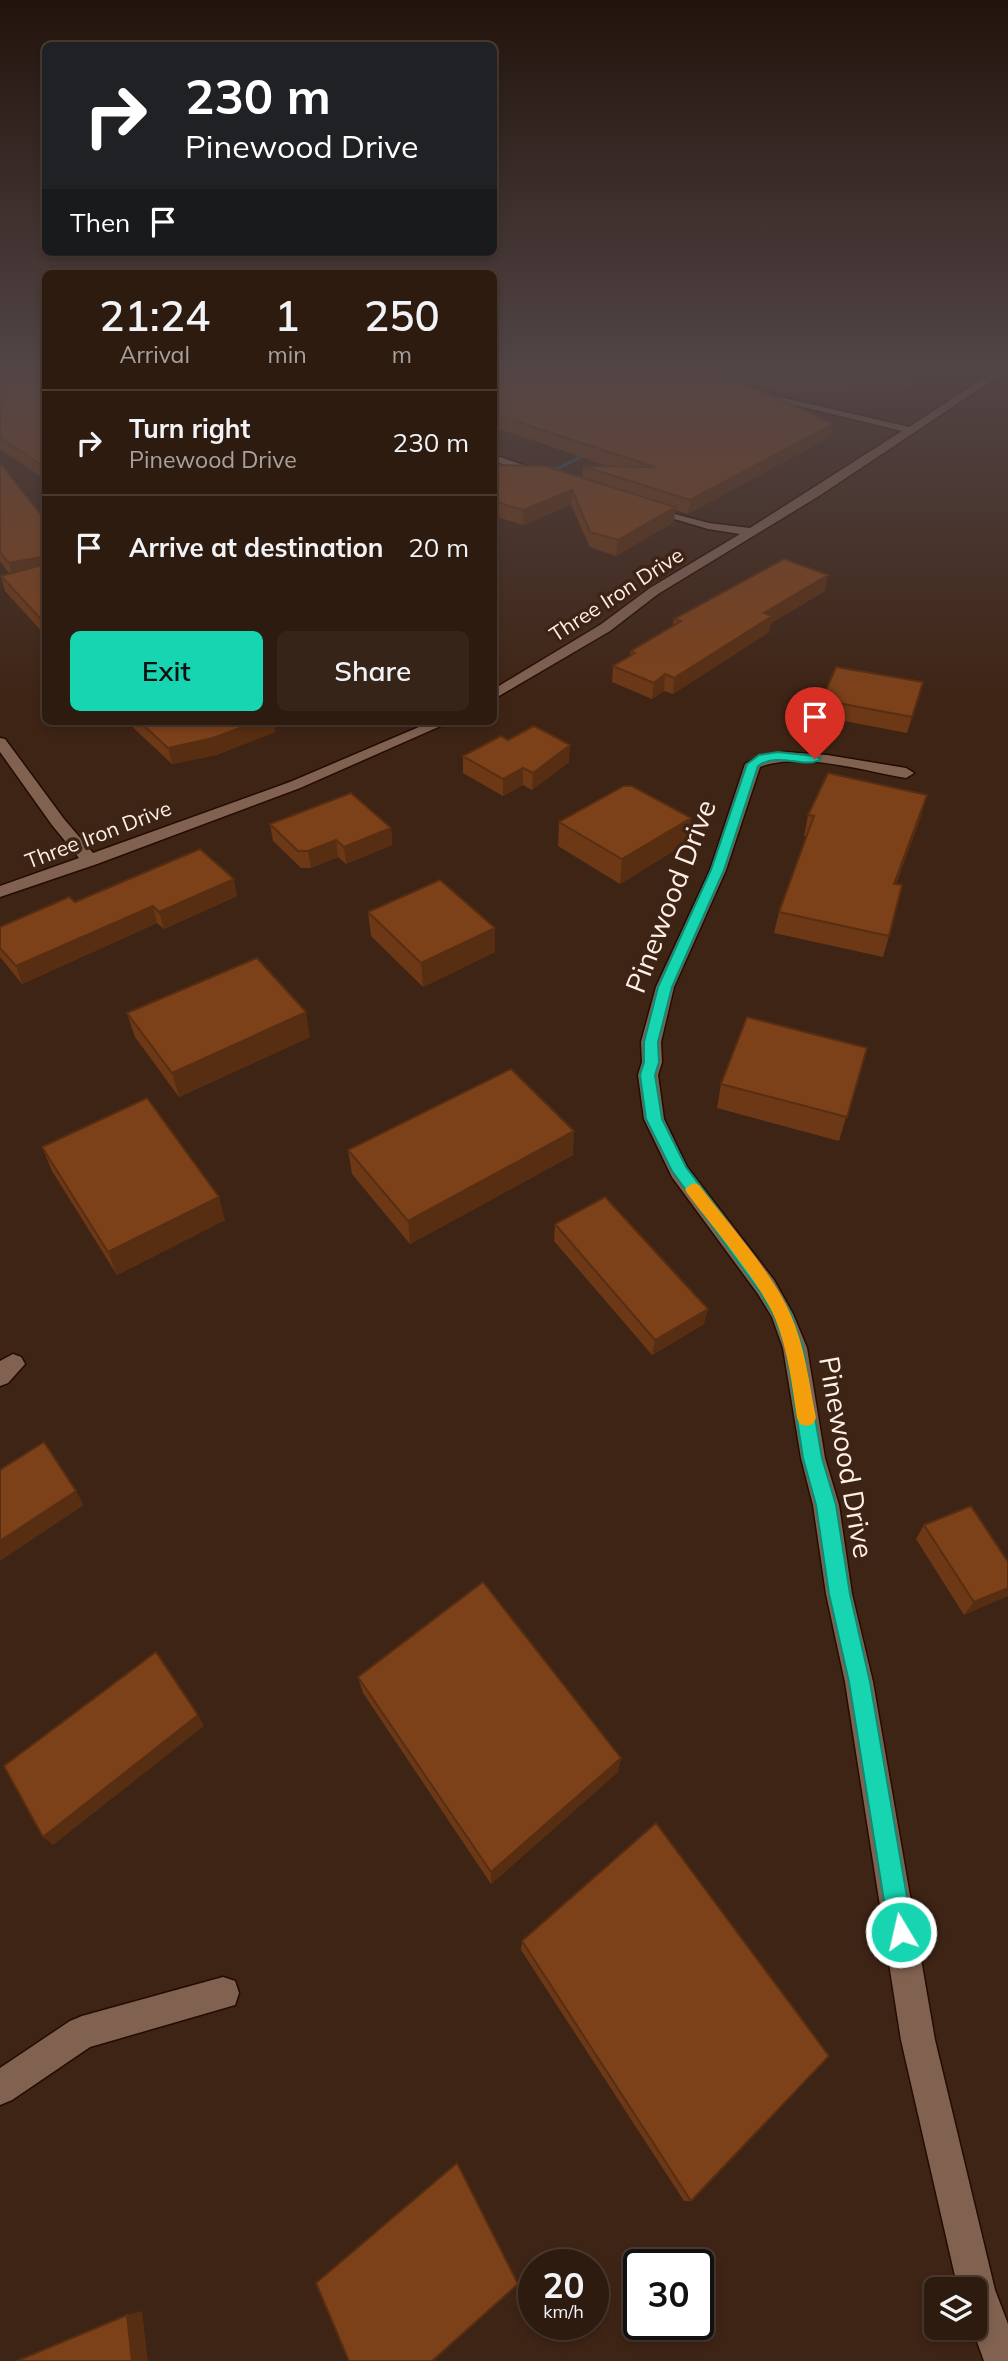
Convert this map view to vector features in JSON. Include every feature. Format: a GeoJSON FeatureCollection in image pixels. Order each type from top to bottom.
{"type":"FeatureCollection","features":[{"type":"Feature","properties":{"kind":"street"},"geometry":{"type":"LineString","coordinates":[[547,476],[552,478]]}},
{"type":"Feature","properties":{"kind":"street","name":"Three Iron Drive"},"geometry":{"type":"LineString","coordinates":[[497,693],[605,628],[654,591],[841,476]]}},
{"type":"Feature","properties":{"kind":"street"},"geometry":{"type":"LineString","coordinates":[[634,504],[708,526],[751,532]]}},
{"type":"Feature","properties":{"kind":"street","name":"Three Iron Drive"},"geometry":{"type":"LineString","coordinates":[[0,892],[295,785],[436,725]]}},
{"type":"Feature","properties":{"kind":"street"},"geometry":{"type":"LineString","coordinates":[[0,742],[90,861]]}},
{"type":"Feature","properties":{"kind":"street","name":"Pinewood Drive"},"geometry":{"type":"LineString","coordinates":[[906,773],[793,756],[763,757],[753,764],[718,870],[665,987],[651,1042],[652,1062],[648,1075],[654,1119],[680,1171],[766,1287],[782,1314],[794,1348],[813,1458],[826,1505],[839,1594],[859,1682],[918,2040],[977,2290],[1003,2361]]}},
{"type":"Feature","properties":{"kind":"street"},"geometry":{"type":"LineString","coordinates":[[0,2088],[82,2033],[223,1993]]}},
{"type":"Feature","properties":{"kind":"building"},"geometry":{"type":"Polygon","coordinates":[[[0,476],[10,476],[42,516],[42,557],[9,563],[0,552],[0,476]]]}},
{"type":"Feature","properties":{"kind":"building"},"geometry":{"type":"Polygon","coordinates":[[[497,476],[577,476],[675,507],[618,540],[590,532],[572,490],[523,510],[497,502],[497,476]]]}},
{"type":"Feature","properties":{"kind":"building"},"geometry":{"type":"Polygon","coordinates":[[[615,476],[735,476],[690,500],[615,476]]]}},
{"type":"Feature","properties":{"kind":"building"},"geometry":{"type":"Polygon","coordinates":[[[784,559],[828,575],[764,613],[772,616],[674,678],[665,674],[654,683],[613,666],[635,653],[631,651],[681,621],[674,619],[784,559]]]}},
{"type":"Feature","properties":{"kind":"building"},"geometry":{"type":"Polygon","coordinates":[[[42,565],[42,621],[39,617],[1,576],[42,565]]]}},
{"type":"Feature","properties":{"kind":"building"},"geometry":{"type":"Polygon","coordinates":[[[836,667],[923,682],[912,717],[822,700],[836,667]]]}},
{"type":"Feature","properties":{"kind":"building"},"geometry":{"type":"Polygon","coordinates":[[[143,725],[248,725],[213,738],[168,748],[143,725]]]}},
{"type":"Feature","properties":{"kind":"building"},"geometry":{"type":"Polygon","coordinates":[[[534,726],[570,745],[533,773],[523,768],[503,779],[463,756],[501,736],[508,740],[534,726]]]}},
{"type":"Feature","properties":{"kind":"building"},"geometry":{"type":"Polygon","coordinates":[[[828,773],[927,795],[894,884],[902,885],[889,936],[779,912],[814,816],[808,815],[828,773]]]}},
{"type":"Feature","properties":{"kind":"building"},"geometry":{"type":"Polygon","coordinates":[[[624,786],[632,786],[691,818],[622,859],[559,822],[624,786]]]}},
{"type":"Feature","properties":{"kind":"building"},"geometry":{"type":"Polygon","coordinates":[[[351,793],[391,828],[344,847],[336,840],[308,851],[298,851],[270,824],[351,793]]]}},
{"type":"Feature","properties":{"kind":"building"},"geometry":{"type":"Polygon","coordinates":[[[200,849],[234,879],[159,912],[153,906],[16,966],[0,948],[0,927],[69,897],[75,902],[200,849]]]}},
{"type":"Feature","properties":{"kind":"building"},"geometry":{"type":"Polygon","coordinates":[[[440,880],[495,928],[421,963],[368,912],[440,880]]]}},
{"type":"Feature","properties":{"kind":"building"},"geometry":{"type":"Polygon","coordinates":[[[257,958],[306,1012],[172,1073],[127,1013],[257,958]]]}},
{"type":"Feature","properties":{"kind":"building"},"geometry":{"type":"Polygon","coordinates":[[[747,1017],[867,1048],[847,1117],[721,1084],[747,1017]]]}},
{"type":"Feature","properties":{"kind":"building"},"geometry":{"type":"Polygon","coordinates":[[[511,1069],[574,1131],[408,1221],[348,1150],[511,1069]]]}},
{"type":"Feature","properties":{"kind":"building"},"geometry":{"type":"Polygon","coordinates":[[[147,1098],[219,1197],[108,1252],[42,1147],[147,1098]]]}},
{"type":"Feature","properties":{"kind":"building"},"geometry":{"type":"Polygon","coordinates":[[[605,1197],[708,1309],[655,1340],[555,1224],[605,1197]]]}},
{"type":"Feature","properties":{"kind":"building"},"geometry":{"type":"Polygon","coordinates":[[[44,1442],[76,1491],[0,1541],[0,1470],[44,1442]]]}},
{"type":"Feature","properties":{"kind":"building"},"geometry":{"type":"Polygon","coordinates":[[[971,1506],[1008,1562],[1008,1588],[974,1602],[924,1525],[971,1506]]]}},
{"type":"Feature","properties":{"kind":"building"},"geometry":{"type":"Polygon","coordinates":[[[483,1582],[621,1758],[491,1872],[358,1677],[483,1582]]]}},
{"type":"Feature","properties":{"kind":"building"},"geometry":{"type":"Polygon","coordinates":[[[156,1652],[198,1715],[43,1837],[4,1766],[156,1652]]]}},
{"type":"Feature","properties":{"kind":"building"},"geometry":{"type":"Polygon","coordinates":[[[656,1823],[829,2056],[691,2201],[522,1941],[656,1823]]]}},
{"type":"Feature","properties":{"kind":"building"},"geometry":{"type":"Polygon","coordinates":[[[457,2163],[518,2284],[432,2361],[349,2361],[316,2283],[457,2163]]]}},
{"type":"Feature","properties":{"kind":"building"},"geometry":{"type":"Polygon","coordinates":[[[127,2315],[132,2361],[17,2361],[127,2315]]]}},
{"type":"Feature","properties":{"kind":"slow traffic"},"geometry":{"type":"LineString","coordinates":[[693,1189],[766,1287],[782,1314],[794,1348],[806,1418]]}},
{"type":"Feature","properties":{"kind":"route"},"geometry":{"type":"LineString","coordinates":[[815,759],[778,755],[763,757],[753,764],[718,870],[665,987],[651,1042],[652,1062],[648,1075],[654,1119],[680,1171],[766,1287],[782,1314],[794,1348],[813,1458],[826,1505],[839,1594],[859,1682],[901,1932]]}}]}
